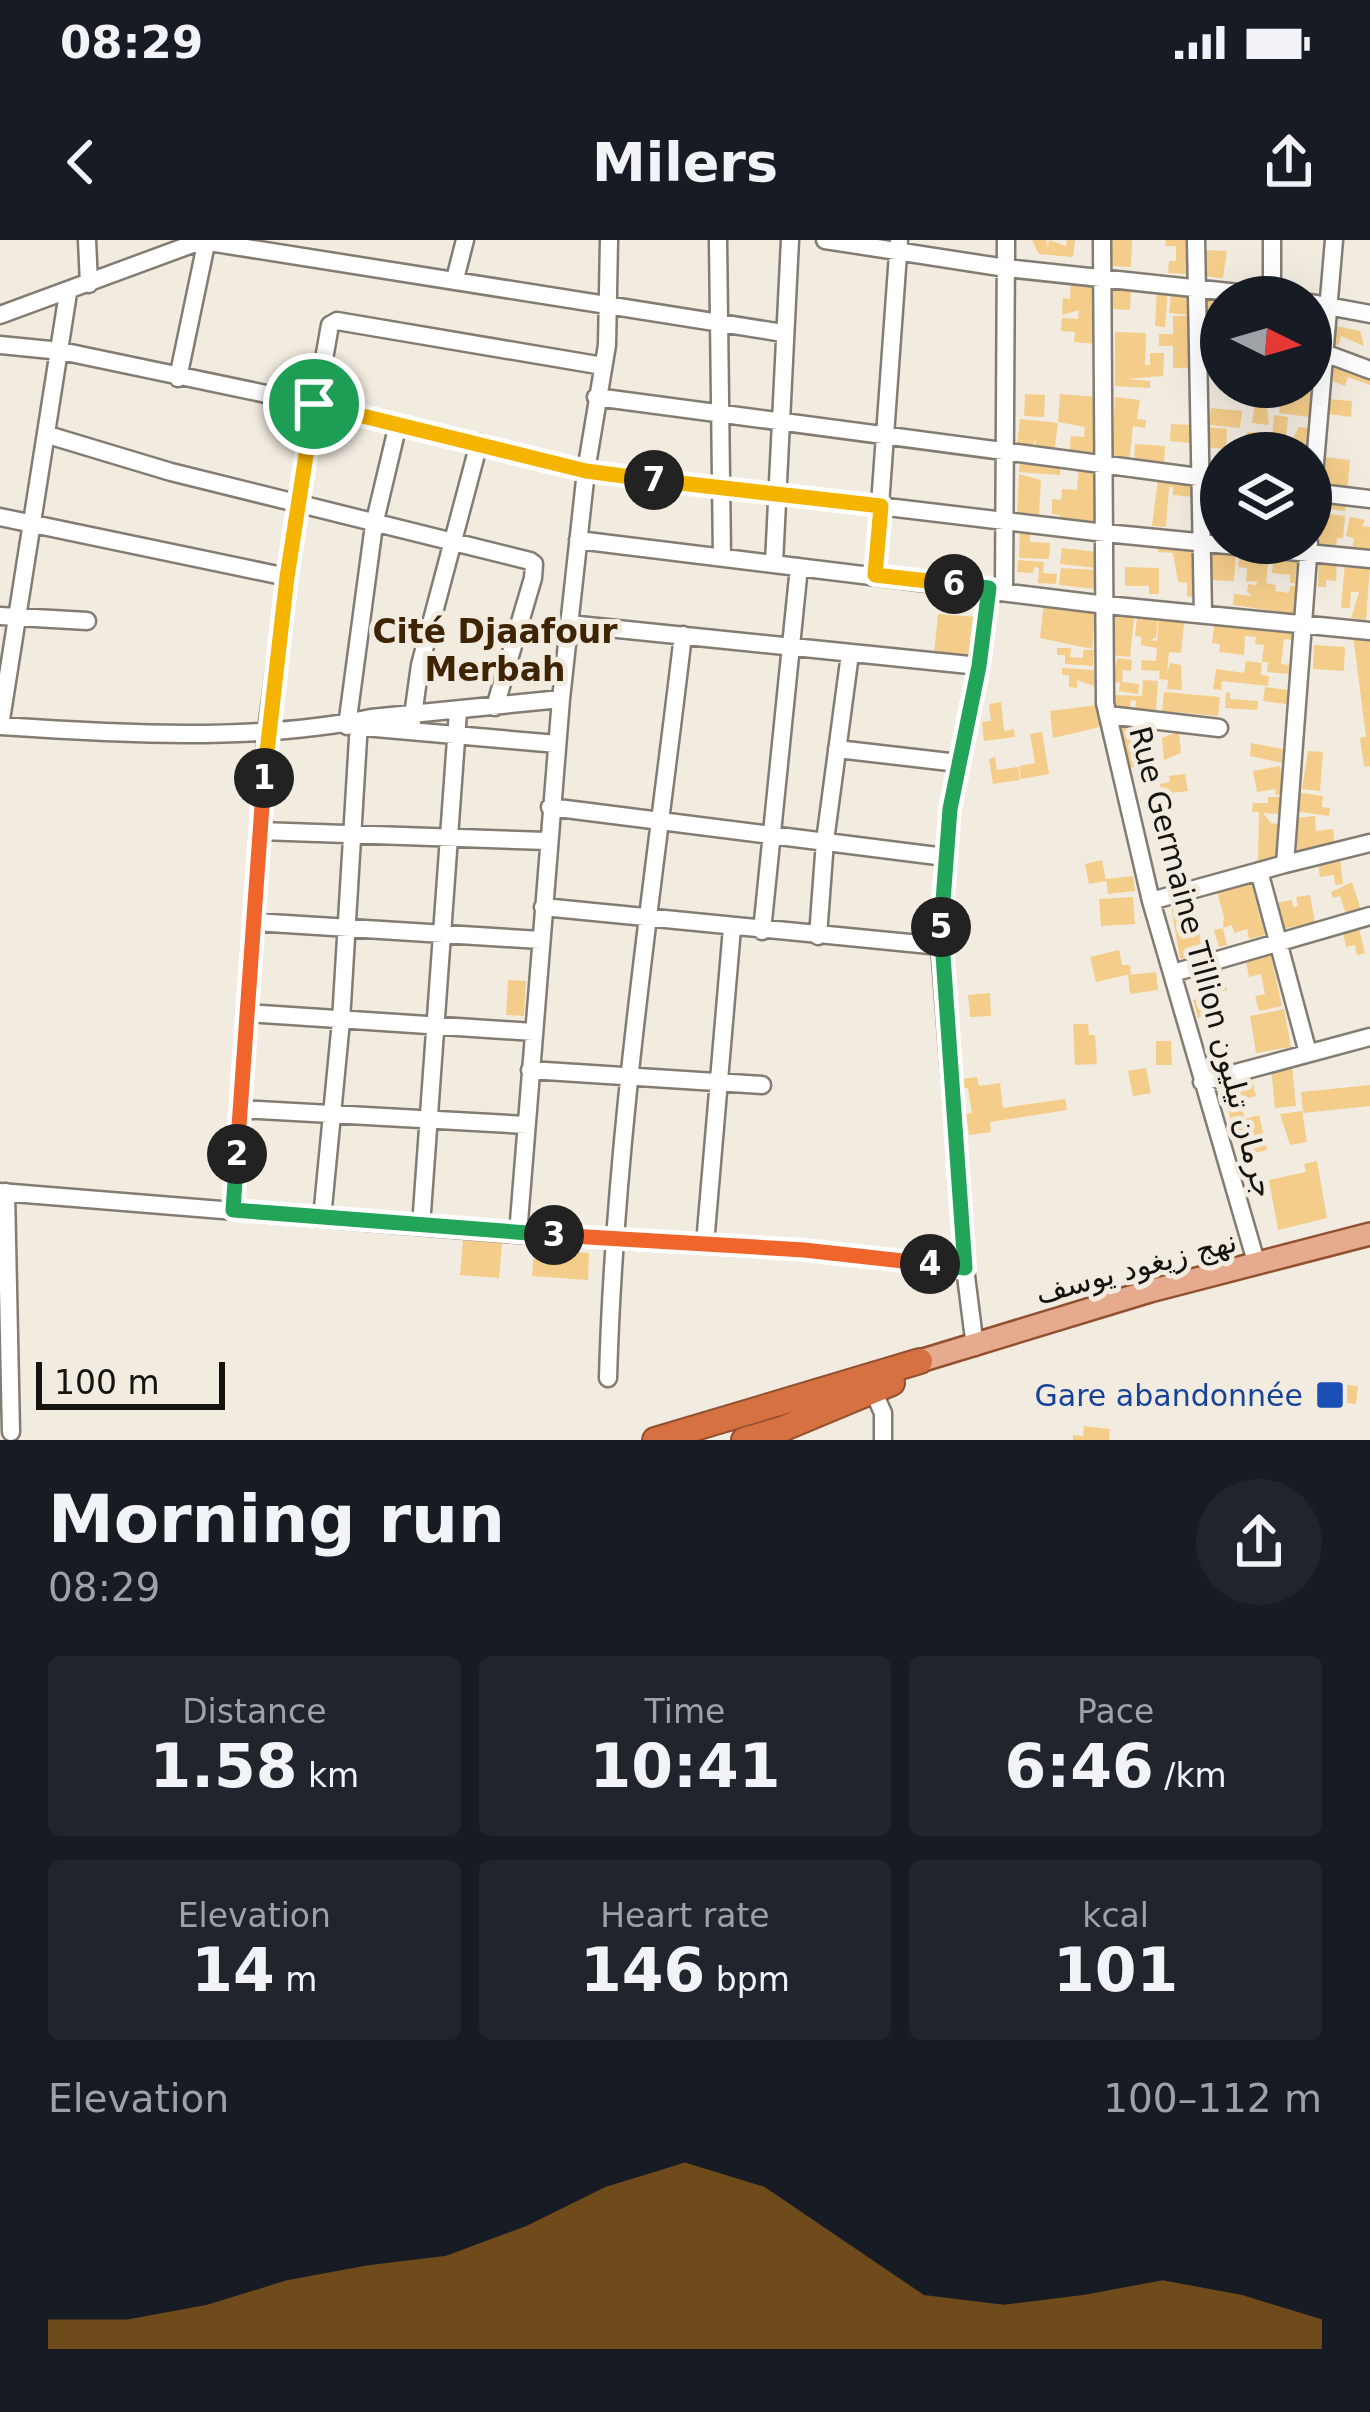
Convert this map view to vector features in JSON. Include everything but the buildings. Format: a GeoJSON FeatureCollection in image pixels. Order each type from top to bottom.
{"type":"FeatureCollection","features":[{"type":"Feature","properties":{"kind":"highway","name":"نهج زيغود يوسف"},"geometry":{"type":"LineString","coordinates":[[744,1440],[783,1435],[920,1361]]}},
{"type":"Feature","properties":{"kind":"highway","name":"نهج زيغود يوسف"},"geometry":{"type":"LineString","coordinates":[[655,1440],[777,1403],[871,1385]]}},
{"type":"Feature","properties":{"kind":"main road","name":"نهج زيغود يوسف"},"geometry":{"type":"LineString","coordinates":[[920,1361],[975,1348],[1068,1314],[1370,1234]]}},
{"type":"Feature","properties":{"kind":"street"},"geometry":{"type":"LineString","coordinates":[[87,240],[89,284]]}},
{"type":"Feature","properties":{"kind":"street"},"geometry":{"type":"LineString","coordinates":[[455,278],[465,240]]}},
{"type":"Feature","properties":{"kind":"street"},"geometry":{"type":"LineString","coordinates":[[518,1234],[550,807],[586,471],[603,366],[609,240]]}},
{"type":"Feature","properties":{"kind":"street"},"geometry":{"type":"LineString","coordinates":[[718,240],[722,556]]}},
{"type":"Feature","properties":{"kind":"street"},"geometry":{"type":"LineString","coordinates":[[774,562],[790,240]]}},
{"type":"Feature","properties":{"kind":"street"},"geometry":{"type":"LineString","coordinates":[[825,240],[898,246],[1006,268],[1102,280],[1200,286]]}},
{"type":"Feature","properties":{"kind":"street"},"geometry":{"type":"LineString","coordinates":[[975,1348],[940,946],[945,857],[958,763],[996,589],[1005,521],[1006,240]]}},
{"type":"Feature","properties":{"kind":"street","name":"Rue Germaine Tillion جرمان تيليون"},"geometry":{"type":"LineString","coordinates":[[1102,240],[1108,715],[1151,901],[1257,1265]]}},
{"type":"Feature","properties":{"kind":"street"},"geometry":{"type":"LineString","coordinates":[[1196,240],[1200,318]]}},
{"type":"Feature","properties":{"kind":"street"},"geometry":{"type":"LineString","coordinates":[[1272,240],[1273,276]]}},
{"type":"Feature","properties":{"kind":"street"},"geometry":{"type":"LineString","coordinates":[[1326,276],[1334,240]]}},
{"type":"Feature","properties":{"kind":"street"},"geometry":{"type":"LineString","coordinates":[[0,315],[68,293],[161,248],[200,242],[251,246],[783,333]]}},
{"type":"Feature","properties":{"kind":"street"},"geometry":{"type":"LineString","coordinates":[[178,378],[200,242]]}},
{"type":"Feature","properties":{"kind":"street"},"geometry":{"type":"LineString","coordinates":[[875,575],[898,246]]}},
{"type":"Feature","properties":{"kind":"street"},"geometry":{"type":"LineString","coordinates":[[68,293],[33,522],[9,617],[0,726],[268,730],[354,726],[560,699]]}},
{"type":"Feature","properties":{"kind":"street"},"geometry":{"type":"LineString","coordinates":[[1332,307],[1370,314]]}},
{"type":"Feature","properties":{"kind":"street"},"geometry":{"type":"LineString","coordinates":[[233,1210],[268,730],[298,504],[332,321],[603,366]]}},
{"type":"Feature","properties":{"kind":"street"},"geometry":{"type":"LineString","coordinates":[[0,345],[61,351],[314,404],[586,471],[1200,542]]}},
{"type":"Feature","properties":{"kind":"street"},"geometry":{"type":"LineString","coordinates":[[1332,355],[1370,370]]}},
{"type":"Feature","properties":{"kind":"street"},"geometry":{"type":"LineString","coordinates":[[596,398],[1200,477]]}},
{"type":"Feature","properties":{"kind":"street"},"geometry":{"type":"LineString","coordinates":[[322,1218],[347,929],[354,726],[374,525],[398,424]]}},
{"type":"Feature","properties":{"kind":"street"},"geometry":{"type":"LineString","coordinates":[[48,435],[534,564],[495,707]]}},
{"type":"Feature","properties":{"kind":"street"},"geometry":{"type":"LineString","coordinates":[[411,722],[479,443]]}},
{"type":"Feature","properties":{"kind":"street"},"geometry":{"type":"LineString","coordinates":[[1332,495],[1370,500]]}},
{"type":"Feature","properties":{"kind":"street"},"geometry":{"type":"LineString","coordinates":[[0,518],[287,577]]}},
{"type":"Feature","properties":{"kind":"street"},"geometry":{"type":"LineString","coordinates":[[578,540],[1106,605],[1370,631]]}},
{"type":"Feature","properties":{"kind":"street"},"geometry":{"type":"LineString","coordinates":[[1332,552],[1370,559]]}},
{"type":"Feature","properties":{"kind":"street"},"geometry":{"type":"LineString","coordinates":[[1203,564],[1204,614]]}},
{"type":"Feature","properties":{"kind":"street"},"geometry":{"type":"LineString","coordinates":[[1285,863],[1307,564]]}},
{"type":"Feature","properties":{"kind":"street"},"geometry":{"type":"LineString","coordinates":[[762,931],[799,566]]}},
{"type":"Feature","properties":{"kind":"street"},"geometry":{"type":"LineString","coordinates":[[9,617],[87,621]]}},
{"type":"Feature","properties":{"kind":"street"},"geometry":{"type":"LineString","coordinates":[[569,624],[979,666]]}},
{"type":"Feature","properties":{"kind":"street"},"geometry":{"type":"LineString","coordinates":[[608,1378],[612,1237],[627,1078],[683,635]]}},
{"type":"Feature","properties":{"kind":"street"},"geometry":{"type":"LineString","coordinates":[[818,936],[825,841],[850,654]]}},
{"type":"Feature","properties":{"kind":"street"},"geometry":{"type":"LineString","coordinates":[[422,1226],[458,712]]}},
{"type":"Feature","properties":{"kind":"street"},"geometry":{"type":"LineString","coordinates":[[1108,715],[1219,728]]}},
{"type":"Feature","properties":{"kind":"street"},"geometry":{"type":"LineString","coordinates":[[411,722],[457,733],[557,744]]}},
{"type":"Feature","properties":{"kind":"street"},"geometry":{"type":"LineString","coordinates":[[837,749],[958,763]]}},
{"type":"Feature","properties":{"kind":"street"},"geometry":{"type":"LineString","coordinates":[[550,807],[945,857]]}},
{"type":"Feature","properties":{"kind":"street"},"geometry":{"type":"LineString","coordinates":[[260,831],[547,842]]}},
{"type":"Feature","properties":{"kind":"street"},"geometry":{"type":"LineString","coordinates":[[1151,901],[1370,843]]}},
{"type":"Feature","properties":{"kind":"street"},"geometry":{"type":"LineString","coordinates":[[1259,871],[1308,1053]]}},
{"type":"Feature","properties":{"kind":"street"},"geometry":{"type":"LineString","coordinates":[[543,907],[940,946]]}},
{"type":"Feature","properties":{"kind":"street"},"geometry":{"type":"LineString","coordinates":[[1173,974],[1370,917]]}},
{"type":"Feature","properties":{"kind":"street"},"geometry":{"type":"LineString","coordinates":[[254,922],[540,940]]}},
{"type":"Feature","properties":{"kind":"street"},"geometry":{"type":"LineString","coordinates":[[705,1244],[732,928]]}},
{"type":"Feature","properties":{"kind":"street"},"geometry":{"type":"LineString","coordinates":[[246,1013],[533,1032]]}},
{"type":"Feature","properties":{"kind":"street"},"geometry":{"type":"LineString","coordinates":[[1202,1082],[1370,1037]]}},
{"type":"Feature","properties":{"kind":"street"},"geometry":{"type":"LineString","coordinates":[[530,1070],[762,1085]]}},
{"type":"Feature","properties":{"kind":"street"},"geometry":{"type":"LineString","coordinates":[[239,1109],[526,1125]]}},
{"type":"Feature","properties":{"kind":"street"},"geometry":{"type":"LineString","coordinates":[[11,1432],[3,1192],[965,1268]]}},
{"type":"Feature","properties":{"kind":"street"},"geometry":{"type":"LineString","coordinates":[[871,1385],[883,1413],[884,1440]]}},
{"type":"Feature","properties":{"kind":"street"},"geometry":{"type":"LineString","coordinates":[[777,1403],[783,1435]]}},
{"type":"Feature","properties":{"kind":"place","name":"Gare abandonnée"},"geometry":{"type":"Point","coordinates":[1330,1395]}},
{"type":"Feature","properties":{"kind":"district","name":"Cité Djaafour Merbah"},"geometry":{"type":"Point","coordinates":[495,650]}},
{"type":"Feature","properties":{"kind":"route"},"geometry":{"type":"LineString","coordinates":[[314,404],[586,471],[881,506],[875,575],[989,588],[979,666],[950,809],[940,946],[965,1268],[804,1250],[518,1234],[233,1210],[268,730],[314,404]]}}]}
